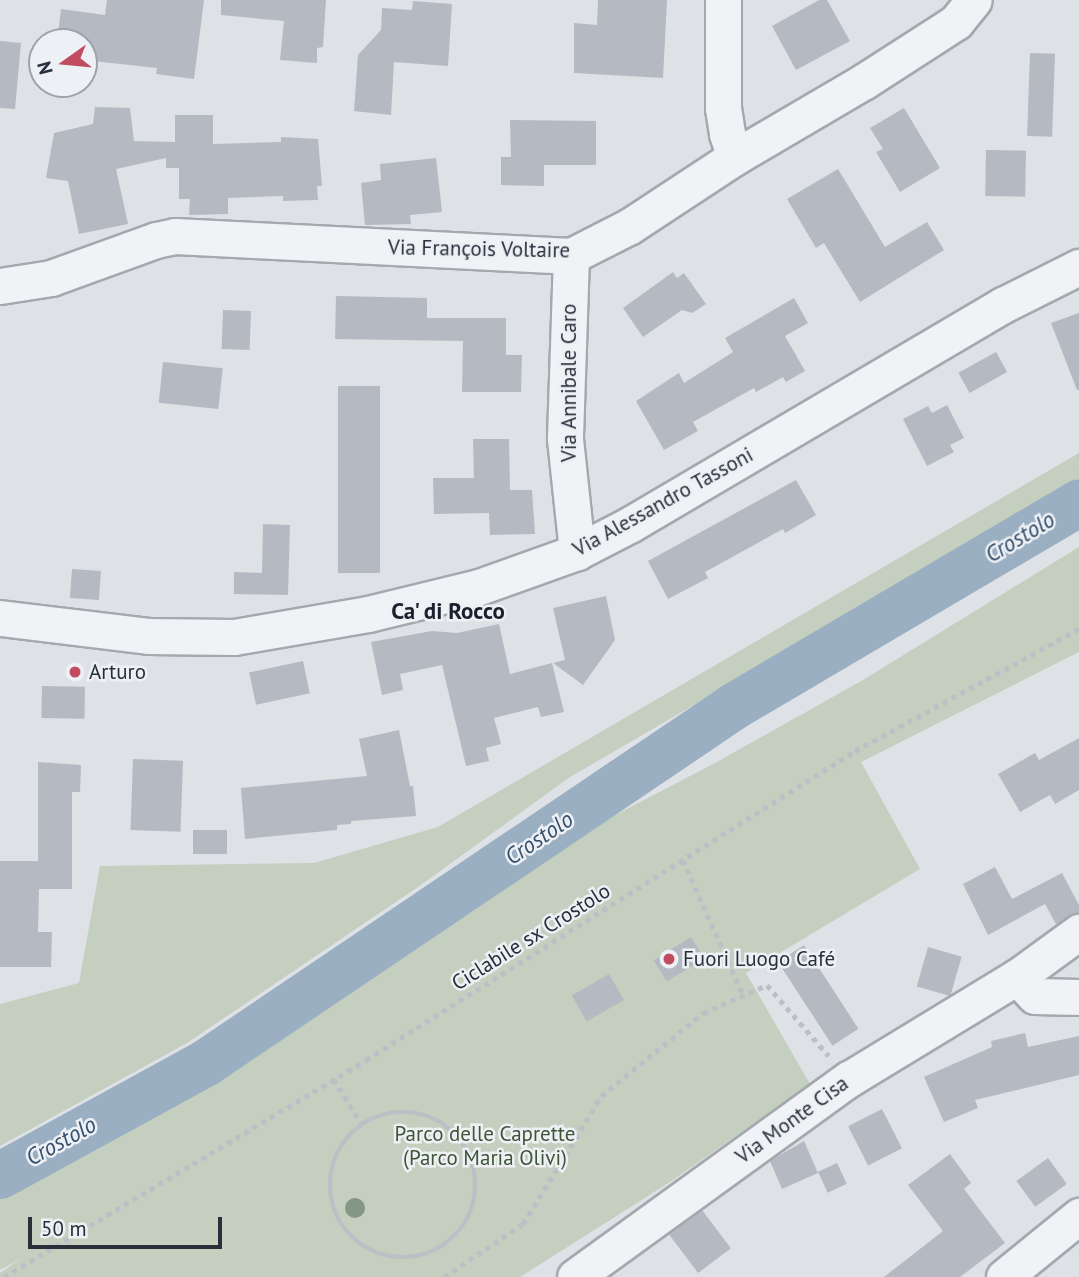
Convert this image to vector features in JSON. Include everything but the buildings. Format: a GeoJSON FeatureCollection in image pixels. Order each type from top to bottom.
{"type":"FeatureCollection","features":[{"type":"Feature","properties":{"kind":"street"},"geometry":{"type":"LineString","coordinates":[[723,0],[723,108],[727,134],[735,156]]}},
{"type":"Feature","properties":{"kind":"street","name":"Via François Voltaire"},"geometry":{"type":"LineString","coordinates":[[0,286],[51,278],[156,240],[175,236],[570,256],[630,226],[735,156],[925,42],[956,22],[974,0]]}},
{"type":"Feature","properties":{"kind":"street","name":"Via Annibale Caro"},"geometry":{"type":"LineString","coordinates":[[570,256],[565,439],[577,552]]}},
{"type":"Feature","properties":{"kind":"street","name":"Via Alessandro Tassoni"},"geometry":{"type":"LineString","coordinates":[[0,618],[148,636],[255,635],[425,602],[498,581],[577,552],[687,492],[1003,305],[1079,267]]}},
{"type":"Feature","properties":{"kind":"street","name":"Via Monte Cisa"},"geometry":{"type":"LineString","coordinates":[[575,1277],[849,1079],[1017,976],[1079,932]]}},
{"type":"Feature","properties":{"kind":"street"},"geometry":{"type":"LineString","coordinates":[[1017,976],[1035,996],[1079,997]]}},
{"type":"Feature","properties":{"kind":"street"},"geometry":{"type":"LineString","coordinates":[[1004,1277],[1079,1216]]}},
{"type":"Feature","properties":{"kind":"path","name":"Ciclabile sx Crostolo"},"geometry":{"type":"LineString","coordinates":[[4,1277],[334,1079],[855,751],[1079,629]]}},
{"type":"Feature","properties":{"kind":"path"},"geometry":{"type":"LineString","coordinates":[[683,860],[743,995]]}},
{"type":"Feature","properties":{"kind":"path"},"geometry":{"type":"LineString","coordinates":[[444,1277],[523,1224],[601,1096],[704,1013],[767,985],[849,1079]]}},
{"type":"Feature","properties":{"kind":"path"},"geometry":{"type":"LineString","coordinates":[[334,1079],[361,1123]]}},
{"type":"Feature","properties":{"kind":"path"},"geometry":{"type":"LineString","coordinates":[[397,1111],[423,1115],[435,1118],[464,1143],[477,1179],[470,1217],[445,1246],[408,1259],[371,1252],[342,1227],[329,1190],[336,1152],[361,1123],[397,1111]]}},
{"type":"Feature","properties":{"kind":"green space"},"geometry":{"type":"Polygon","coordinates":[[[1079,453],[1079,481],[570,777],[418,887],[187,1043],[0,1146],[0,1004],[79,983],[100,866],[314,863],[438,827],[1079,453]]]}},
{"type":"Feature","properties":{"kind":"green space","name":"Parco delle Caprette (Parco Maria Olivi)"},"geometry":{"type":"Polygon","coordinates":[[[1079,547],[1079,652],[861,762],[920,869],[746,973],[810,1084],[670,1182],[520,1277],[0,1277],[0,1273],[20,1259],[0,1270],[0,1193],[552,848],[717,762],[863,680],[1079,547]]]}},
{"type":"Feature","properties":{"kind":"waterway","name":"Crostolo"},"geometry":{"type":"LineString","coordinates":[[0,1175],[206,1062],[735,705],[1079,502]]}},
{"type":"Feature","properties":{"kind":"place","name":"Arturo"},"geometry":{"type":"Point","coordinates":[75,672]}},
{"type":"Feature","properties":{"kind":"place","name":"Fuori Luogo Café"},"geometry":{"type":"Point","coordinates":[669,959]}},
{"type":"Feature","properties":{"kind":"district","name":"Ca' di Rocco"},"geometry":{"type":"Point","coordinates":[448,611]}}]}
